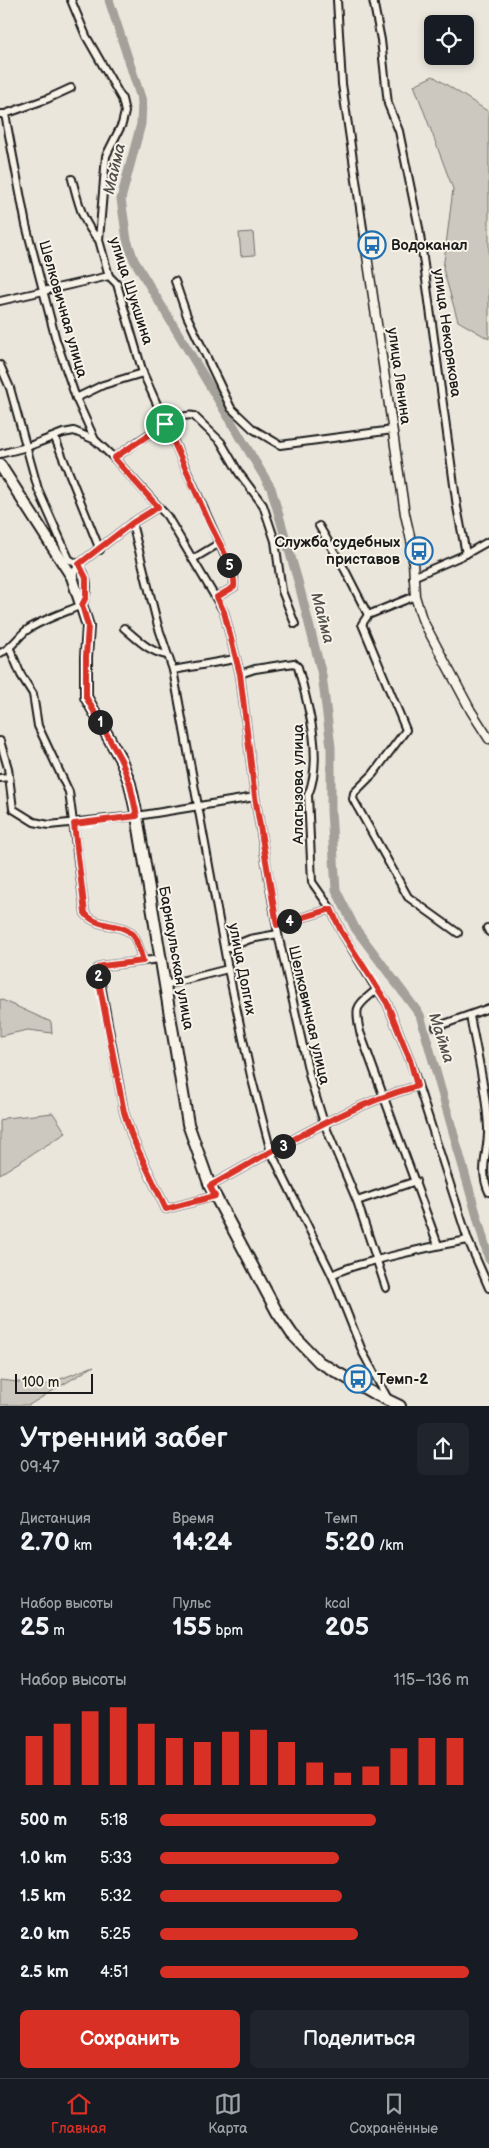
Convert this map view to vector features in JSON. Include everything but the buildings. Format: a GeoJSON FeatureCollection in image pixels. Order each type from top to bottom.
{"type":"FeatureCollection","features":[{"type":"Feature","properties":{"kind":"main road","name":"Барнаульская улица"},"geometry":{"type":"LineString","coordinates":[[0,465],[72,577],[82,605],[88,626],[86,697],[121,760],[130,784],[137,816],[188,1124],[210,1186],[277,1312],[292,1334],[319,1362],[400,1406]]}},
{"type":"Feature","properties":{"kind":"street","name":"улица Шукшина"},"geometry":{"type":"LineString","coordinates":[[71,0],[86,36],[115,83],[125,112],[122,124],[106,156],[99,240],[109,276],[117,284],[143,372],[165,424],[190,475],[218,544],[234,576],[234,587],[217,597]]}},
{"type":"Feature","properties":{"kind":"street","name":"улица Ленина"},"geometry":{"type":"LineString","coordinates":[[337,0],[342,84],[405,514],[412,545],[415,596],[422,619],[471,711],[489,739]]}},
{"type":"Feature","properties":{"kind":"street","name":"улица Некорякова"},"geometry":{"type":"LineString","coordinates":[[374,0],[381,40],[388,104],[399,131],[419,228],[457,507],[466,554]]}},
{"type":"Feature","properties":{"kind":"street"},"geometry":{"type":"LineString","coordinates":[[3,114],[47,99],[70,88]]}},
{"type":"Feature","properties":{"kind":"street","name":"Шелковичная улица"},"geometry":{"type":"LineString","coordinates":[[3,114],[42,290],[56,340],[76,398],[94,440],[114,458],[167,516],[217,597],[224,612],[240,674],[255,797],[278,934],[310,1078],[324,1123],[357,1201],[386,1288]]}},
{"type":"Feature","properties":{"kind":"street"},"geometry":{"type":"LineString","coordinates":[[72,179],[84,219],[89,230],[99,240]]}},
{"type":"Feature","properties":{"kind":"street"},"geometry":{"type":"LineString","coordinates":[[0,301],[109,276]]}},
{"type":"Feature","properties":{"kind":"street"},"geometry":{"type":"LineString","coordinates":[[175,281],[187,316],[230,408],[253,429],[280,445],[393,430]]}},
{"type":"Feature","properties":{"kind":"street"},"geometry":{"type":"LineString","coordinates":[[0,365],[2,380],[10,388],[38,489],[69,559],[79,564],[86,578],[86,597],[82,605],[28,629],[10,648],[0,653]]}},
{"type":"Feature","properties":{"kind":"street"},"geometry":{"type":"LineString","coordinates":[[76,398],[103,385],[143,372]]}},
{"type":"Feature","properties":{"kind":"street"},"geometry":{"type":"LineString","coordinates":[[114,458],[165,424],[184,416],[194,416],[221,442],[239,473],[263,505],[274,541],[282,591],[295,624]]}},
{"type":"Feature","properties":{"kind":"street"},"geometry":{"type":"LineString","coordinates":[[0,454],[26,448],[63,433],[74,432],[94,440]]}},
{"type":"Feature","properties":{"kind":"street"},"geometry":{"type":"LineString","coordinates":[[54,438],[100,550]]}},
{"type":"Feature","properties":{"kind":"street"},"geometry":{"type":"LineString","coordinates":[[72,577],[79,564],[100,550],[132,523],[158,507]]}},
{"type":"Feature","properties":{"kind":"street","name":"улица Долгих"},"geometry":{"type":"LineString","coordinates":[[132,523],[167,656],[173,670],[228,969],[251,1076],[271,1152],[332,1275],[363,1353],[389,1400]]}},
{"type":"Feature","properties":{"kind":"street"},"geometry":{"type":"LineString","coordinates":[[319,526],[346,570],[368,615]]}},
{"type":"Feature","properties":{"kind":"street"},"geometry":{"type":"LineString","coordinates":[[413,577],[466,554],[489,541]]}},
{"type":"Feature","properties":{"kind":"street"},"geometry":{"type":"LineString","coordinates":[[192,559],[218,544]]}},
{"type":"Feature","properties":{"kind":"street"},"geometry":{"type":"LineString","coordinates":[[415,596],[368,615],[362,624],[406,730],[373,774],[354,793],[353,799],[408,897],[458,933]]}},
{"type":"Feature","properties":{"kind":"street"},"geometry":{"type":"LineString","coordinates":[[124,628],[142,644],[159,654],[167,656]]}},
{"type":"Feature","properties":{"kind":"street"},"geometry":{"type":"LineString","coordinates":[[10,648],[21,675],[33,694],[38,726],[69,792],[85,913],[90,920],[128,931],[134,936],[143,961]]}},
{"type":"Feature","properties":{"kind":"street"},"geometry":{"type":"LineString","coordinates":[[173,670],[235,659]]}},
{"type":"Feature","properties":{"kind":"street","name":"Алагызова улица"},"geometry":{"type":"LineString","coordinates":[[240,674],[255,669],[294,663],[298,668],[313,727],[314,782],[308,795],[312,882],[331,909],[341,931],[387,1003],[400,1034],[468,1240],[489,1288]]}},
{"type":"Feature","properties":{"kind":"street"},"geometry":{"type":"LineString","coordinates":[[0,741],[9,777],[13,809],[34,822],[49,825],[74,824],[255,797]]}},
{"type":"Feature","properties":{"kind":"street"},"geometry":{"type":"LineString","coordinates":[[0,778],[9,777]]}},
{"type":"Feature","properties":{"kind":"street"},"geometry":{"type":"LineString","coordinates":[[277,925],[331,909]]}},
{"type":"Feature","properties":{"kind":"street"},"geometry":{"type":"LineString","coordinates":[[225,949],[250,939],[278,934]]}},
{"type":"Feature","properties":{"kind":"street"},"geometry":{"type":"LineString","coordinates":[[160,959],[98,968],[124,1112],[132,1137],[166,1209],[215,1196]]}},
{"type":"Feature","properties":{"kind":"street"},"geometry":{"type":"LineString","coordinates":[[165,985],[228,969]]}},
{"type":"Feature","properties":{"kind":"street"},"geometry":{"type":"LineString","coordinates":[[377,990],[358,1006],[355,1012],[360,1032],[416,1180],[438,1245]]}},
{"type":"Feature","properties":{"kind":"street"},"geometry":{"type":"LineString","coordinates":[[436,1027],[489,1008]]}},
{"type":"Feature","properties":{"kind":"street"},"geometry":{"type":"LineString","coordinates":[[470,1016],[480,1066],[488,1129],[483,1180],[489,1192]]}},
{"type":"Feature","properties":{"kind":"street"},"geometry":{"type":"LineString","coordinates":[[210,1186],[324,1123],[383,1096],[417,1086]]}},
{"type":"Feature","properties":{"kind":"street"},"geometry":{"type":"LineString","coordinates":[[357,1201],[416,1180]]}},
{"type":"Feature","properties":{"kind":"street"},"geometry":{"type":"LineString","coordinates":[[332,1275],[341,1270],[376,1260],[468,1240]]}},
{"type":"Feature","properties":{"kind":"shaded area"},"geometry":{"type":"Polygon","coordinates":[[[433,76],[489,112],[489,339],[458,321],[443,269],[453,189],[414,85],[433,76]]]}},
{"type":"Feature","properties":{"kind":"shaded area"},"geometry":{"type":"Polygon","coordinates":[[[253,232],[255,255],[241,256],[239,233],[253,232]]]}},
{"type":"Feature","properties":{"kind":"shaded area"},"geometry":{"type":"Polygon","coordinates":[[[0,999],[51,1022],[52,1033],[28,1030],[0,1036],[0,999]]]}},
{"type":"Feature","properties":{"kind":"shaded area"},"geometry":{"type":"Polygon","coordinates":[[[53,1113],[66,1133],[0,1174],[0,1121],[5,1118],[53,1113]]]}},
{"type":"Feature","properties":{"kind":"shaded area"},"geometry":{"type":"Polygon","coordinates":[[[94,1366],[29,1405],[0,1405],[0,1380],[45,1385],[94,1366]]]}},
{"type":"Feature","properties":{"kind":"waterway","name":"Майма"},"geometry":{"type":"LineString","coordinates":[[109,0],[142,101],[141,124],[121,199],[127,240],[134,260],[271,488],[298,581],[322,675],[331,747],[331,811],[336,890],[355,928],[420,1015],[489,1259]]}},
{"type":"Feature","properties":{"kind":"place","name":"Водоканал"},"geometry":{"type":"Point","coordinates":[372,245]}},
{"type":"Feature","properties":{"kind":"place","name":"Служба судебных приставов"},"geometry":{"type":"Point","coordinates":[419,551]}},
{"type":"Feature","properties":{"kind":"place","name":"Темп-2"},"geometry":{"type":"Point","coordinates":[358,1379]}},
{"type":"Feature","properties":{"kind":"route"},"geometry":{"type":"LineString","coordinates":[[165,424],[190,475],[218,544],[234,576],[234,587],[217,597],[230,631],[240,674],[255,797],[277,925],[331,909],[341,931],[387,1003],[410,1060],[417,1086],[383,1096],[324,1123],[210,1186],[215,1196],[176,1208],[166,1209],[132,1137],[124,1112],[98,977],[98,968],[102,966],[143,961],[134,936],[128,931],[90,920],[85,913],[74,824],[137,816],[130,784],[121,760],[86,697],[88,626],[82,605],[86,597],[86,578],[79,564],[100,550],[132,523],[158,507],[114,458],[165,424]]}}]}
